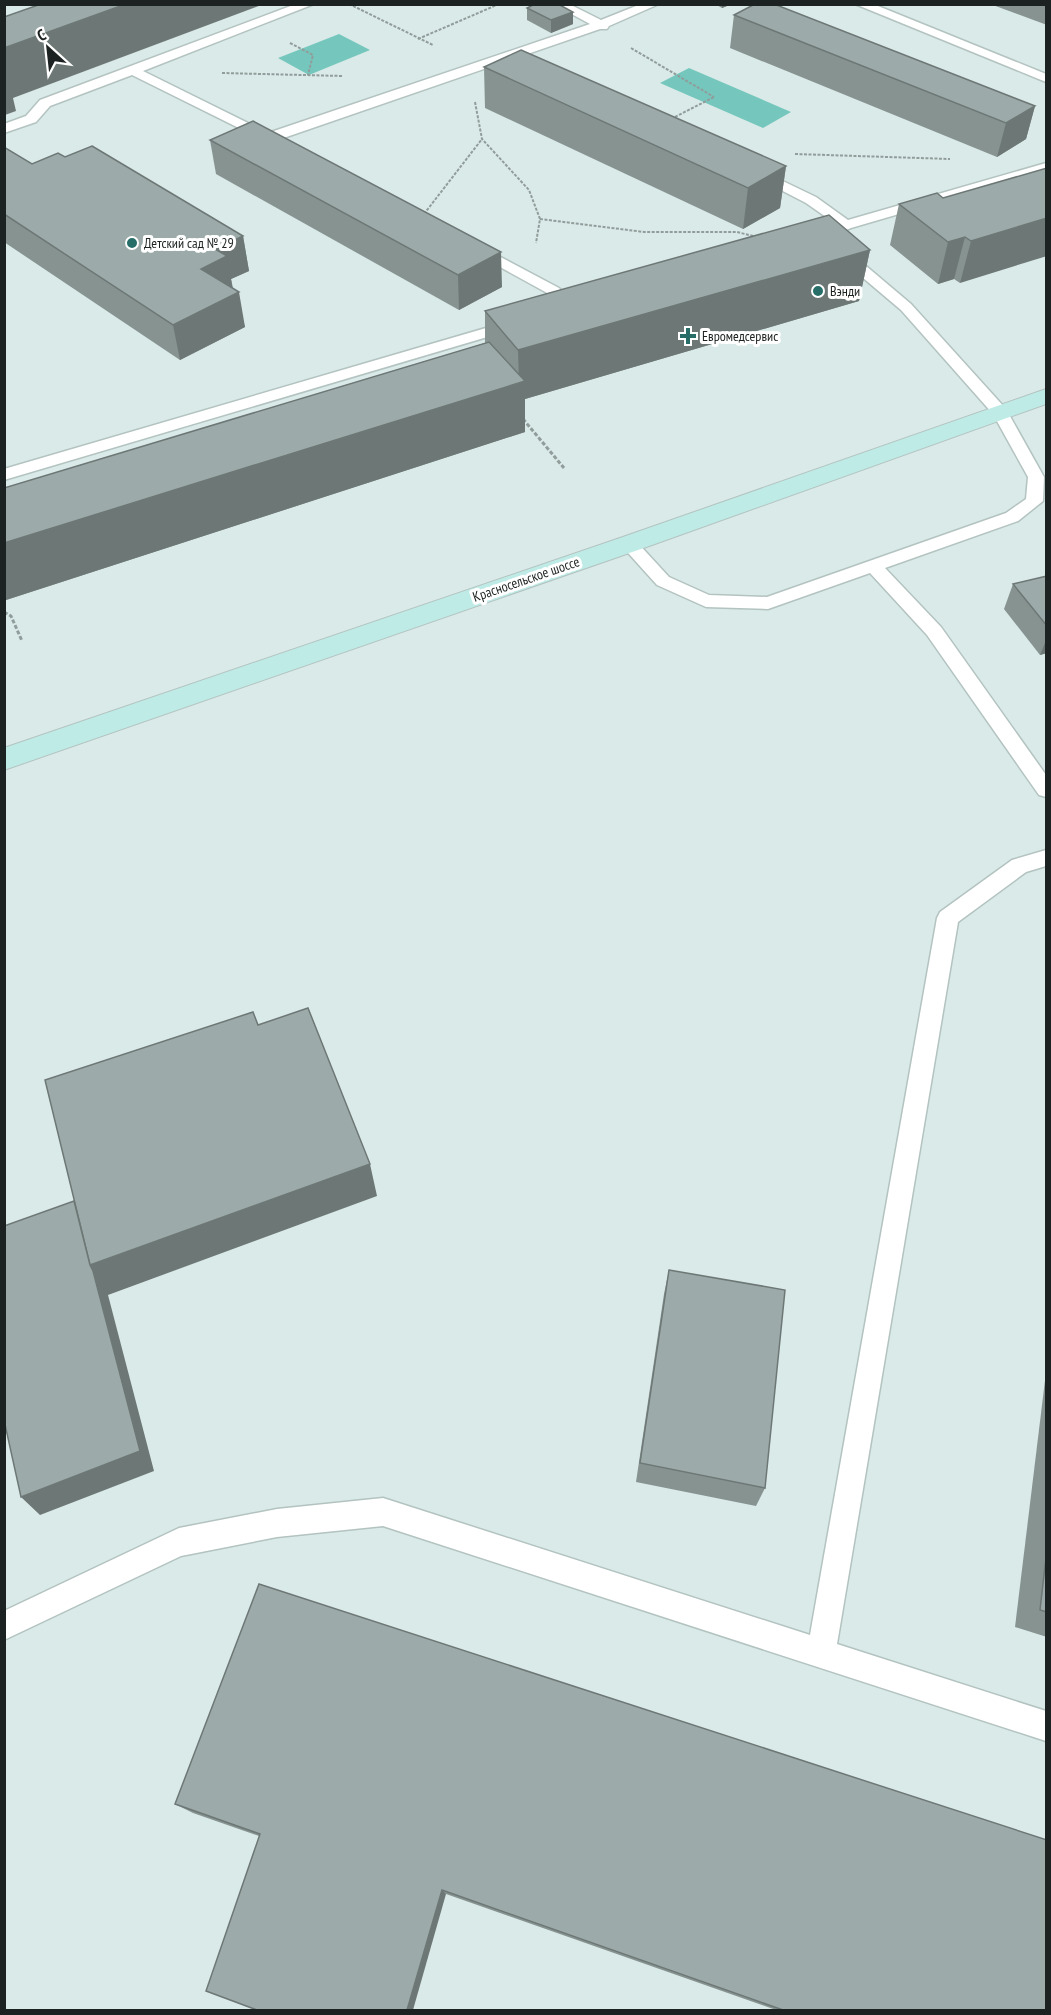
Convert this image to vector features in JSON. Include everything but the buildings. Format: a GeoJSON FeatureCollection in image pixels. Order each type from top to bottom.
{"type":"FeatureCollection","features":[{"type":"Feature","properties":{"kind":"main road","name":"Красносельское шоссе"},"geometry":{"type":"LineString","coordinates":[[4,759],[629,544],[1047,396]]}},
{"type":"Feature","properties":{"kind":"lane"},"geometry":{"type":"LineString","coordinates":[[4,129],[31,119],[45,103],[308,4]]}},
{"type":"Feature","properties":{"kind":"lane"},"geometry":{"type":"LineString","coordinates":[[559,4],[603,26]]}},
{"type":"Feature","properties":{"kind":"lane"},"geometry":{"type":"LineString","coordinates":[[267,138],[603,26],[653,4]]}},
{"type":"Feature","properties":{"kind":"lane"},"geometry":{"type":"LineString","coordinates":[[861,4],[1047,78]]}},
{"type":"Feature","properties":{"kind":"lane"},"geometry":{"type":"LineString","coordinates":[[504,60],[522,67]]}},
{"type":"Feature","properties":{"kind":"lane"},"geometry":{"type":"LineString","coordinates":[[134,71],[286,148]]}},
{"type":"Feature","properties":{"kind":"lane"},"geometry":{"type":"LineString","coordinates":[[742,167],[811,200],[846,225]]}},
{"type":"Feature","properties":{"kind":"lane"},"geometry":{"type":"LineString","coordinates":[[793,244],[822,236],[846,225],[1047,167]]}},
{"type":"Feature","properties":{"kind":"lane"},"geometry":{"type":"LineString","coordinates":[[420,219],[531,277],[554,291],[570,308]]}},
{"type":"Feature","properties":{"kind":"lane"},"geometry":{"type":"LineString","coordinates":[[629,544],[663,581],[706,601],[768,603],[1012,517],[1034,501],[1036,477],[1000,412],[906,307],[822,236]]}},
{"type":"Feature","properties":{"kind":"lane"},"geometry":{"type":"LineString","coordinates":[[4,475],[525,322]]}},
{"type":"Feature","properties":{"kind":"lane"},"geometry":{"type":"LineString","coordinates":[[446,344],[458,359]]}},
{"type":"Feature","properties":{"kind":"lane"},"geometry":{"type":"LineString","coordinates":[[873,566],[934,631],[1047,790]]}},
{"type":"Feature","properties":{"kind":"lane"},"geometry":{"type":"LineString","coordinates":[[821,1653],[948,918],[1019,867],[1047,858]]}},
{"type":"Feature","properties":{"kind":"lane"},"geometry":{"type":"LineString","coordinates":[[4,1626],[179,1542],[277,1523],[383,1512],[1047,1726]]}},
{"type":"Feature","properties":{"kind":"path"},"geometry":{"type":"LineString","coordinates":[[349,4],[424,41]]}},
{"type":"Feature","properties":{"kind":"path"},"geometry":{"type":"LineString","coordinates":[[418,39],[499,4]]}},
{"type":"Feature","properties":{"kind":"path"},"geometry":{"type":"LineString","coordinates":[[627,46],[714,97],[663,123]]}},
{"type":"Feature","properties":{"kind":"path"},"geometry":{"type":"LineString","coordinates":[[297,47],[313,56],[309,75]]}},
{"type":"Feature","properties":{"kind":"path"},"geometry":{"type":"LineString","coordinates":[[504,60],[474,105],[482,139],[529,190],[540,219],[531,277]]}},
{"type":"Feature","properties":{"kind":"path"},"geometry":{"type":"LineString","coordinates":[[215,73],[353,76]]}},
{"type":"Feature","properties":{"kind":"path"},"geometry":{"type":"LineString","coordinates":[[420,219],[482,139]]}},
{"type":"Feature","properties":{"kind":"path"},"geometry":{"type":"LineString","coordinates":[[795,154],[951,159]]}},
{"type":"Feature","properties":{"kind":"path"},"geometry":{"type":"LineString","coordinates":[[540,219],[644,232],[737,232],[793,244]]}},
{"type":"Feature","properties":{"kind":"path"},"geometry":{"type":"LineString","coordinates":[[519,414],[564,468]]}},
{"type":"Feature","properties":{"kind":"path"},"geometry":{"type":"LineString","coordinates":[[4,612],[11,616],[22,641]]}},
{"type":"Feature","properties":{"kind":"shaded area"},"geometry":{"type":"Polygon","coordinates":[[[339,34],[370,50],[309,75],[278,58],[339,34]]]}},
{"type":"Feature","properties":{"kind":"shaded area"},"geometry":{"type":"Polygon","coordinates":[[[689,68],[791,112],[763,128],[660,83],[689,68]]]}},
{"type":"Feature","properties":{"kind":"place","name":"Детский сад № 29"},"geometry":{"type":"Point","coordinates":[132,243]}},
{"type":"Feature","properties":{"kind":"place","name":"Вэнди"},"geometry":{"type":"Point","coordinates":[818,291]}},
{"type":"Feature","properties":{"kind":"place","name":"Евромедсервис"},"geometry":{"type":"Point","coordinates":[688,336]}}]}
